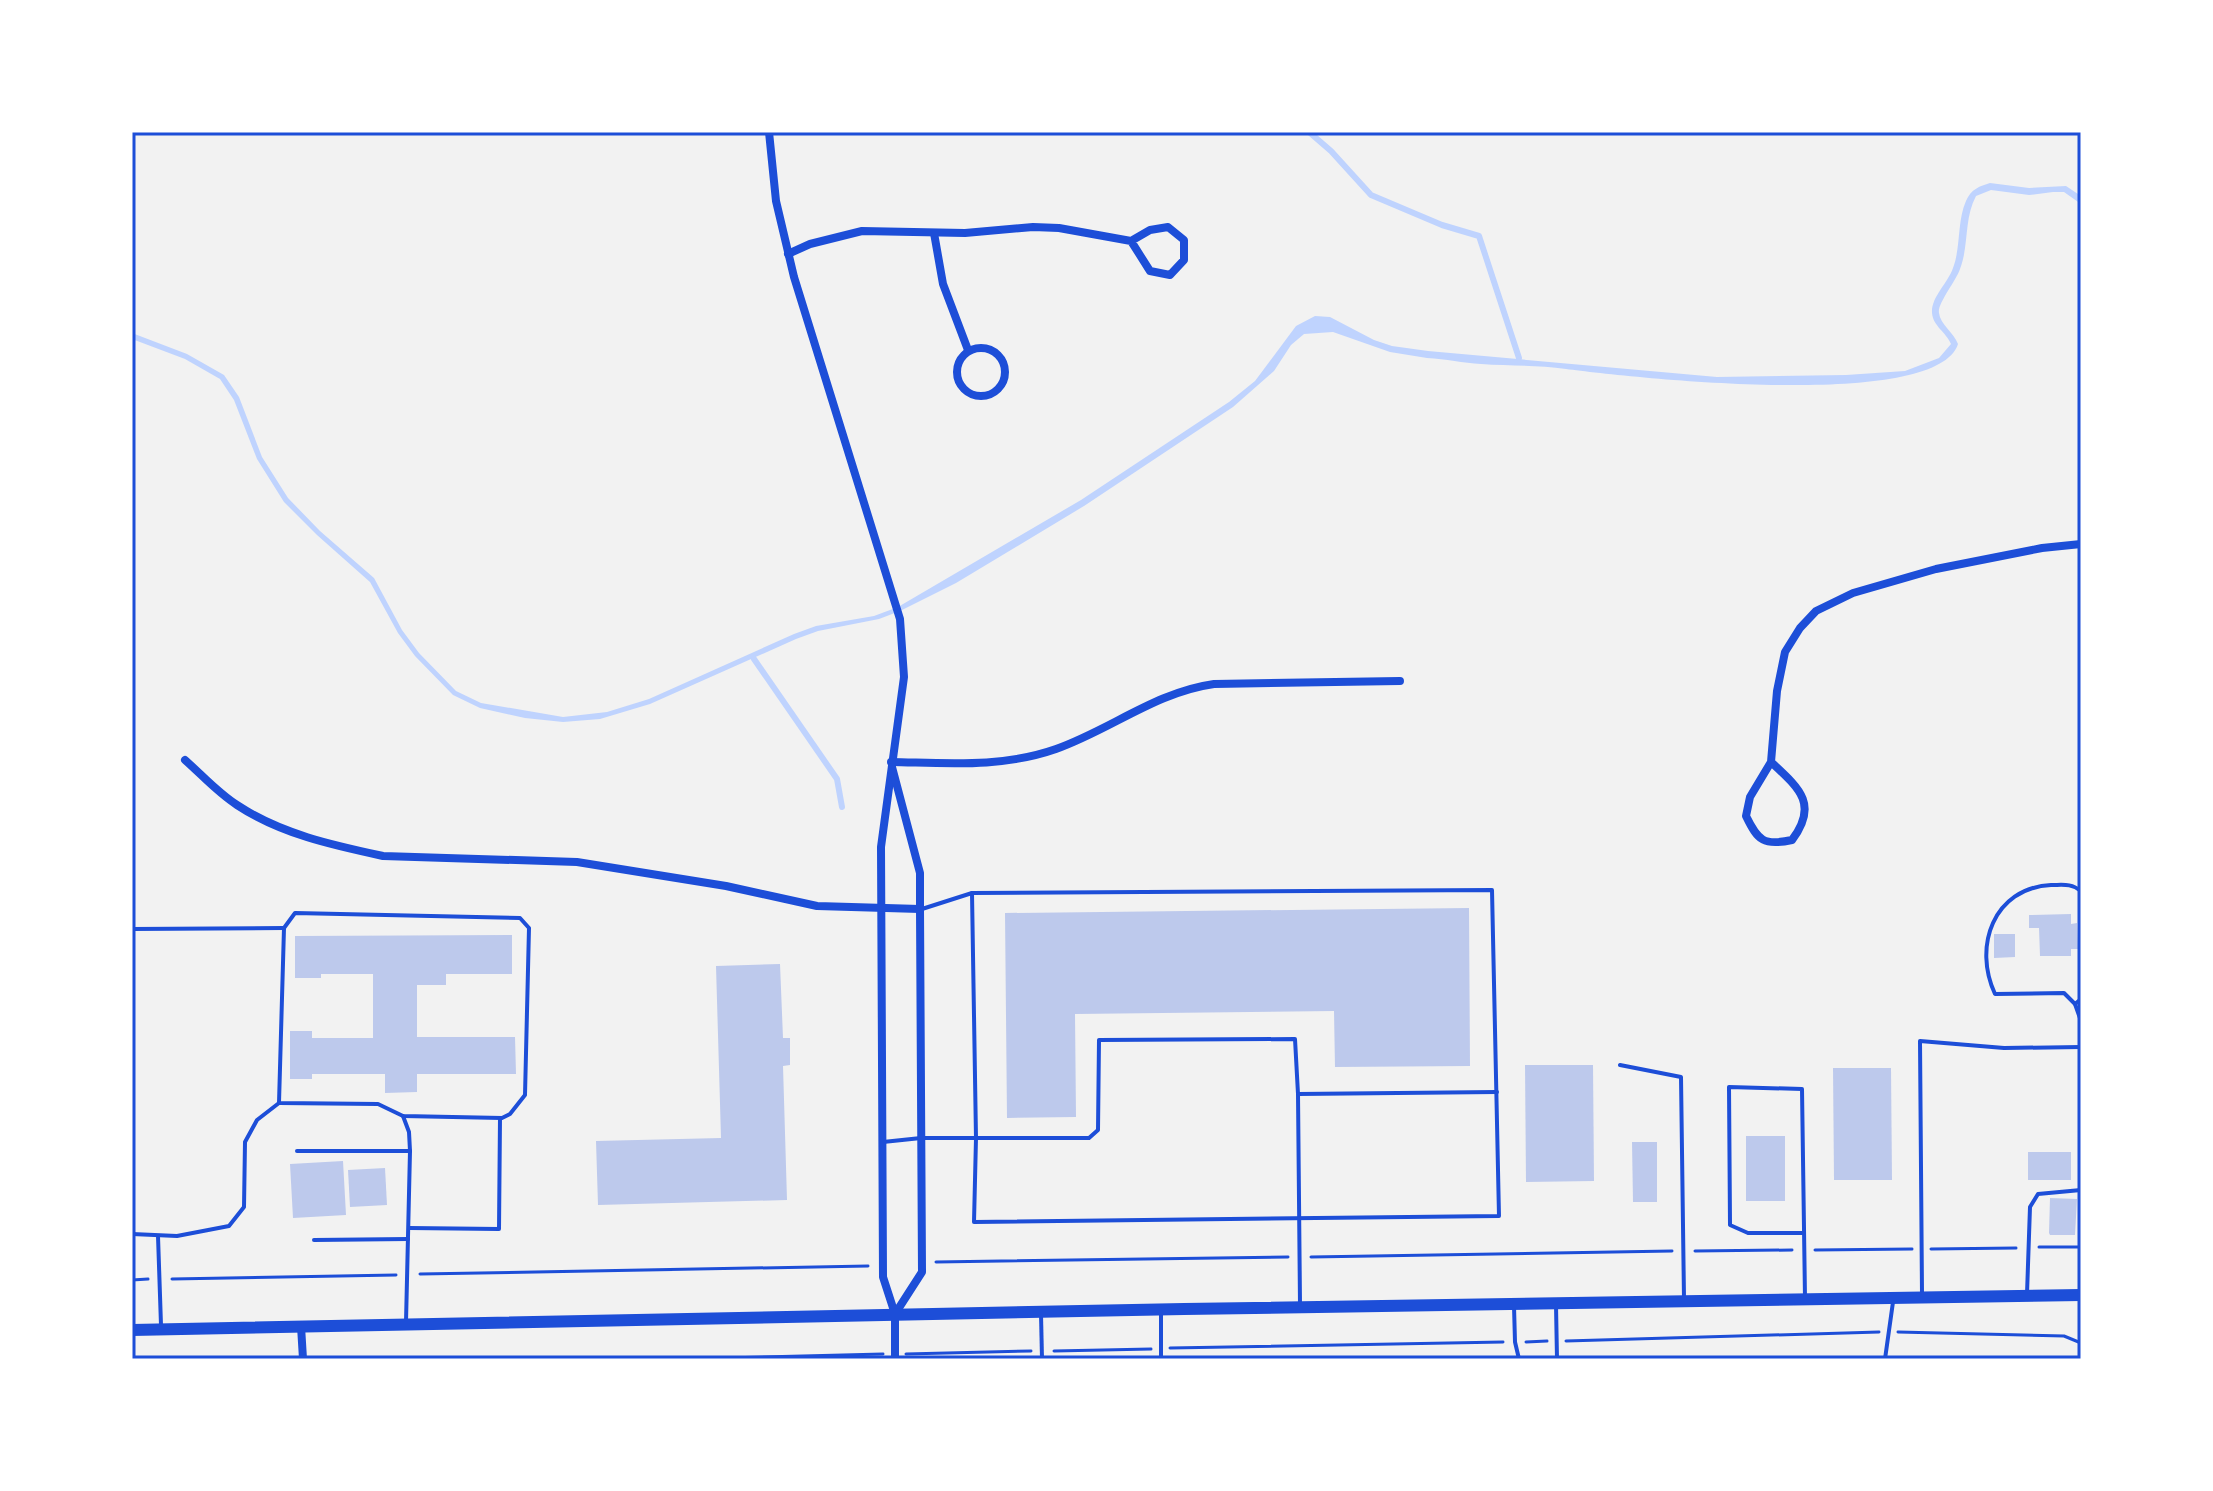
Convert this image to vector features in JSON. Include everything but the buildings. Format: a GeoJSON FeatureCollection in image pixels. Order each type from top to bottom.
{"type":"FeatureCollection","features":[{"type":"Feature","properties":{"kind":"main road"},"geometry":{"type":"LineString","coordinates":[[132,1330],[2081,1295]]}},
{"type":"Feature","properties":{"kind":"street"},"geometry":{"type":"LineString","coordinates":[[769,132],[776,201],[788,254],[900,619],[904,677],[881,847],[883,1277],[895,1314],[895,1356]]}},
{"type":"Feature","properties":{"kind":"street"},"geometry":{"type":"LineString","coordinates":[[788,254],[810,244],[862,231],[934,233],[1059,228],[1131,241],[1150,230],[1168,227],[1184,240],[1184,260],[1170,275],[1150,271],[1131,241]]}},
{"type":"Feature","properties":{"kind":"street"},"geometry":{"type":"LineString","coordinates":[[934,233],[943,284],[968,350]]}},
{"type":"Feature","properties":{"kind":"street"},"geometry":{"type":"LineString","coordinates":[[987,347],[1003,358],[1007,378],[995,394],[976,397],[959,385],[956,366],[968,350],[987,347]]}},
{"type":"Feature","properties":{"kind":"street"},"geometry":{"type":"LineString","coordinates":[[1771,762],[1797,787],[1806,804],[1804,825],[1792,840],[1773,844],[1755,836],[1746,816],[1750,797],[1771,762],[1777,691],[1785,652],[1800,628],[1816,611],[1853,593],[1936,569],[2042,548],[2081,544]]}},
{"type":"Feature","properties":{"kind":"street"},"geometry":{"type":"LineString","coordinates":[[891,762],[1016,761],[1059,748],[1166,696],[1192,687],[1400,681]]}},
{"type":"Feature","properties":{"kind":"street"},"geometry":{"type":"LineString","coordinates":[[185,760],[234,804],[257,817],[303,837],[383,856],[577,862],[714,884],[817,906],[920,909]]}},
{"type":"Feature","properties":{"kind":"street"},"geometry":{"type":"LineString","coordinates":[[891,762],[920,873],[922,1272],[895,1314]]}},
{"type":"Feature","properties":{"kind":"street"},"geometry":{"type":"LineString","coordinates":[[301,1326],[303,1359]]}},
{"type":"Feature","properties":{"kind":"lane"},"geometry":{"type":"LineString","coordinates":[[2081,891],[2072,884],[2039,886],[2017,897],[1997,911],[1989,928],[1986,951],[1988,979],[1995,994],[2064,993],[2075,1004],[2081,1021]]}},
{"type":"Feature","properties":{"kind":"lane"},"geometry":{"type":"LineString","coordinates":[[920,909],[972,893],[1492,890],[1499,1216],[974,1222],[976,1138],[972,893]]}},
{"type":"Feature","properties":{"kind":"lane"},"geometry":{"type":"LineString","coordinates":[[132,1234],[177,1236],[229,1226],[244,1207],[245,1142],[257,1120],[279,1103],[378,1104],[403,1116],[500,1118],[510,1114],[525,1095],[529,928],[520,918],[295,913],[284,928],[279,1103]]}},
{"type":"Feature","properties":{"kind":"lane"},"geometry":{"type":"LineString","coordinates":[[132,929],[284,928]]}},
{"type":"Feature","properties":{"kind":"lane"},"geometry":{"type":"LineString","coordinates":[[2075,1004],[2081,999]]}},
{"type":"Feature","properties":{"kind":"lane"},"geometry":{"type":"LineString","coordinates":[[883,1142],[921,1138],[1089,1138],[1098,1130],[1099,1040],[1295,1039],[1300,1308]]}},
{"type":"Feature","properties":{"kind":"lane"},"geometry":{"type":"LineString","coordinates":[[1922,1299],[1920,1041],[2004,1048],[2081,1047]]}},
{"type":"Feature","properties":{"kind":"lane"},"geometry":{"type":"LineString","coordinates":[[1620,1065],[1681,1077],[1684,1302]]}},
{"type":"Feature","properties":{"kind":"lane"},"geometry":{"type":"LineString","coordinates":[[1803,1233],[1748,1233],[1730,1225],[1729,1087],[1802,1089],[1805,1300]]}},
{"type":"Feature","properties":{"kind":"lane"},"geometry":{"type":"LineString","coordinates":[[1298,1094],[1497,1092]]}},
{"type":"Feature","properties":{"kind":"lane"},"geometry":{"type":"LineString","coordinates":[[403,1116],[409,1132],[410,1151],[406,1324]]}},
{"type":"Feature","properties":{"kind":"lane"},"geometry":{"type":"LineString","coordinates":[[409,1228],[499,1229],[500,1118]]}},
{"type":"Feature","properties":{"kind":"lane"},"geometry":{"type":"LineString","coordinates":[[297,1151],[410,1151]]}},
{"type":"Feature","properties":{"kind":"lane"},"geometry":{"type":"LineString","coordinates":[[2027,1296],[2030,1207],[2038,1194],[2081,1190]]}},
{"type":"Feature","properties":{"kind":"lane"},"geometry":{"type":"LineString","coordinates":[[158,1236],[161,1330]]}},
{"type":"Feature","properties":{"kind":"lane"},"geometry":{"type":"LineString","coordinates":[[314,1240],[408,1239]]}},
{"type":"Feature","properties":{"kind":"lane"},"geometry":{"type":"LineString","coordinates":[[1885,1359],[1894,1299]]}},
{"type":"Feature","properties":{"kind":"lane"},"geometry":{"type":"LineString","coordinates":[[1514,1304],[1515,1342],[1519,1359]]}},
{"type":"Feature","properties":{"kind":"lane"},"geometry":{"type":"LineString","coordinates":[[1556,1304],[1557,1359]]}},
{"type":"Feature","properties":{"kind":"lane"},"geometry":{"type":"LineString","coordinates":[[1161,1310],[1161,1359]]}},
{"type":"Feature","properties":{"kind":"lane"},"geometry":{"type":"LineString","coordinates":[[1040,1312],[1042,1359]]}},
{"type":"Feature","properties":{"kind":"path"},"geometry":{"type":"LineString","coordinates":[[922,1262],[2081,1247]]}},
{"type":"Feature","properties":{"kind":"path"},"geometry":{"type":"LineString","coordinates":[[132,1280],[883,1266]]}},
{"type":"Feature","properties":{"kind":"path"},"geometry":{"type":"LineString","coordinates":[[687,1359],[1889,1332],[2064,1336],[2081,1343]]}},
{"type":"Feature","properties":{"kind":"water"},"geometry":{"type":"Polygon","coordinates":[[[1990,183],[2029,188],[2066,186],[2081,196],[2081,204],[2064,192],[2029,195],[1991,190],[1976,196],[1960,269],[1939,309],[1942,321],[1958,344],[1937,365],[1896,378],[1841,384],[1711,383],[1427,358],[1390,352],[1333,332],[1304,334],[1291,345],[1274,371],[1233,407],[1084,506],[956,583],[900,611],[879,619],[818,631],[650,704],[600,719],[563,722],[525,718],[480,708],[453,695],[415,656],[398,633],[370,582],[284,502],[257,459],[234,400],[220,379],[185,359],[132,339],[132,333],[187,354],[224,375],[239,397],[262,457],[288,498],[374,578],[402,630],[419,653],[456,691],[481,703],[563,717],[607,712],[649,699],[794,634],[816,626],[874,616],[898,607],[1081,500],[1229,402],[1255,381],[1296,326],[1315,316],[1330,317],[1392,346],[1428,351],[1717,377],[1905,371],[1939,358],[1951,344],[1935,322],[1932,307],[1953,268],[1966,201],[1973,191],[1990,183]]]}},
{"type":"Feature","properties":{"kind":"waterway"},"geometry":{"type":"LineString","coordinates":[[1309,132],[1371,195],[1442,225],[1479,236],[1519,358]]}},
{"type":"Feature","properties":{"kind":"waterway"},"geometry":{"type":"LineString","coordinates":[[754,659],[837,779],[842,807]]}}]}
